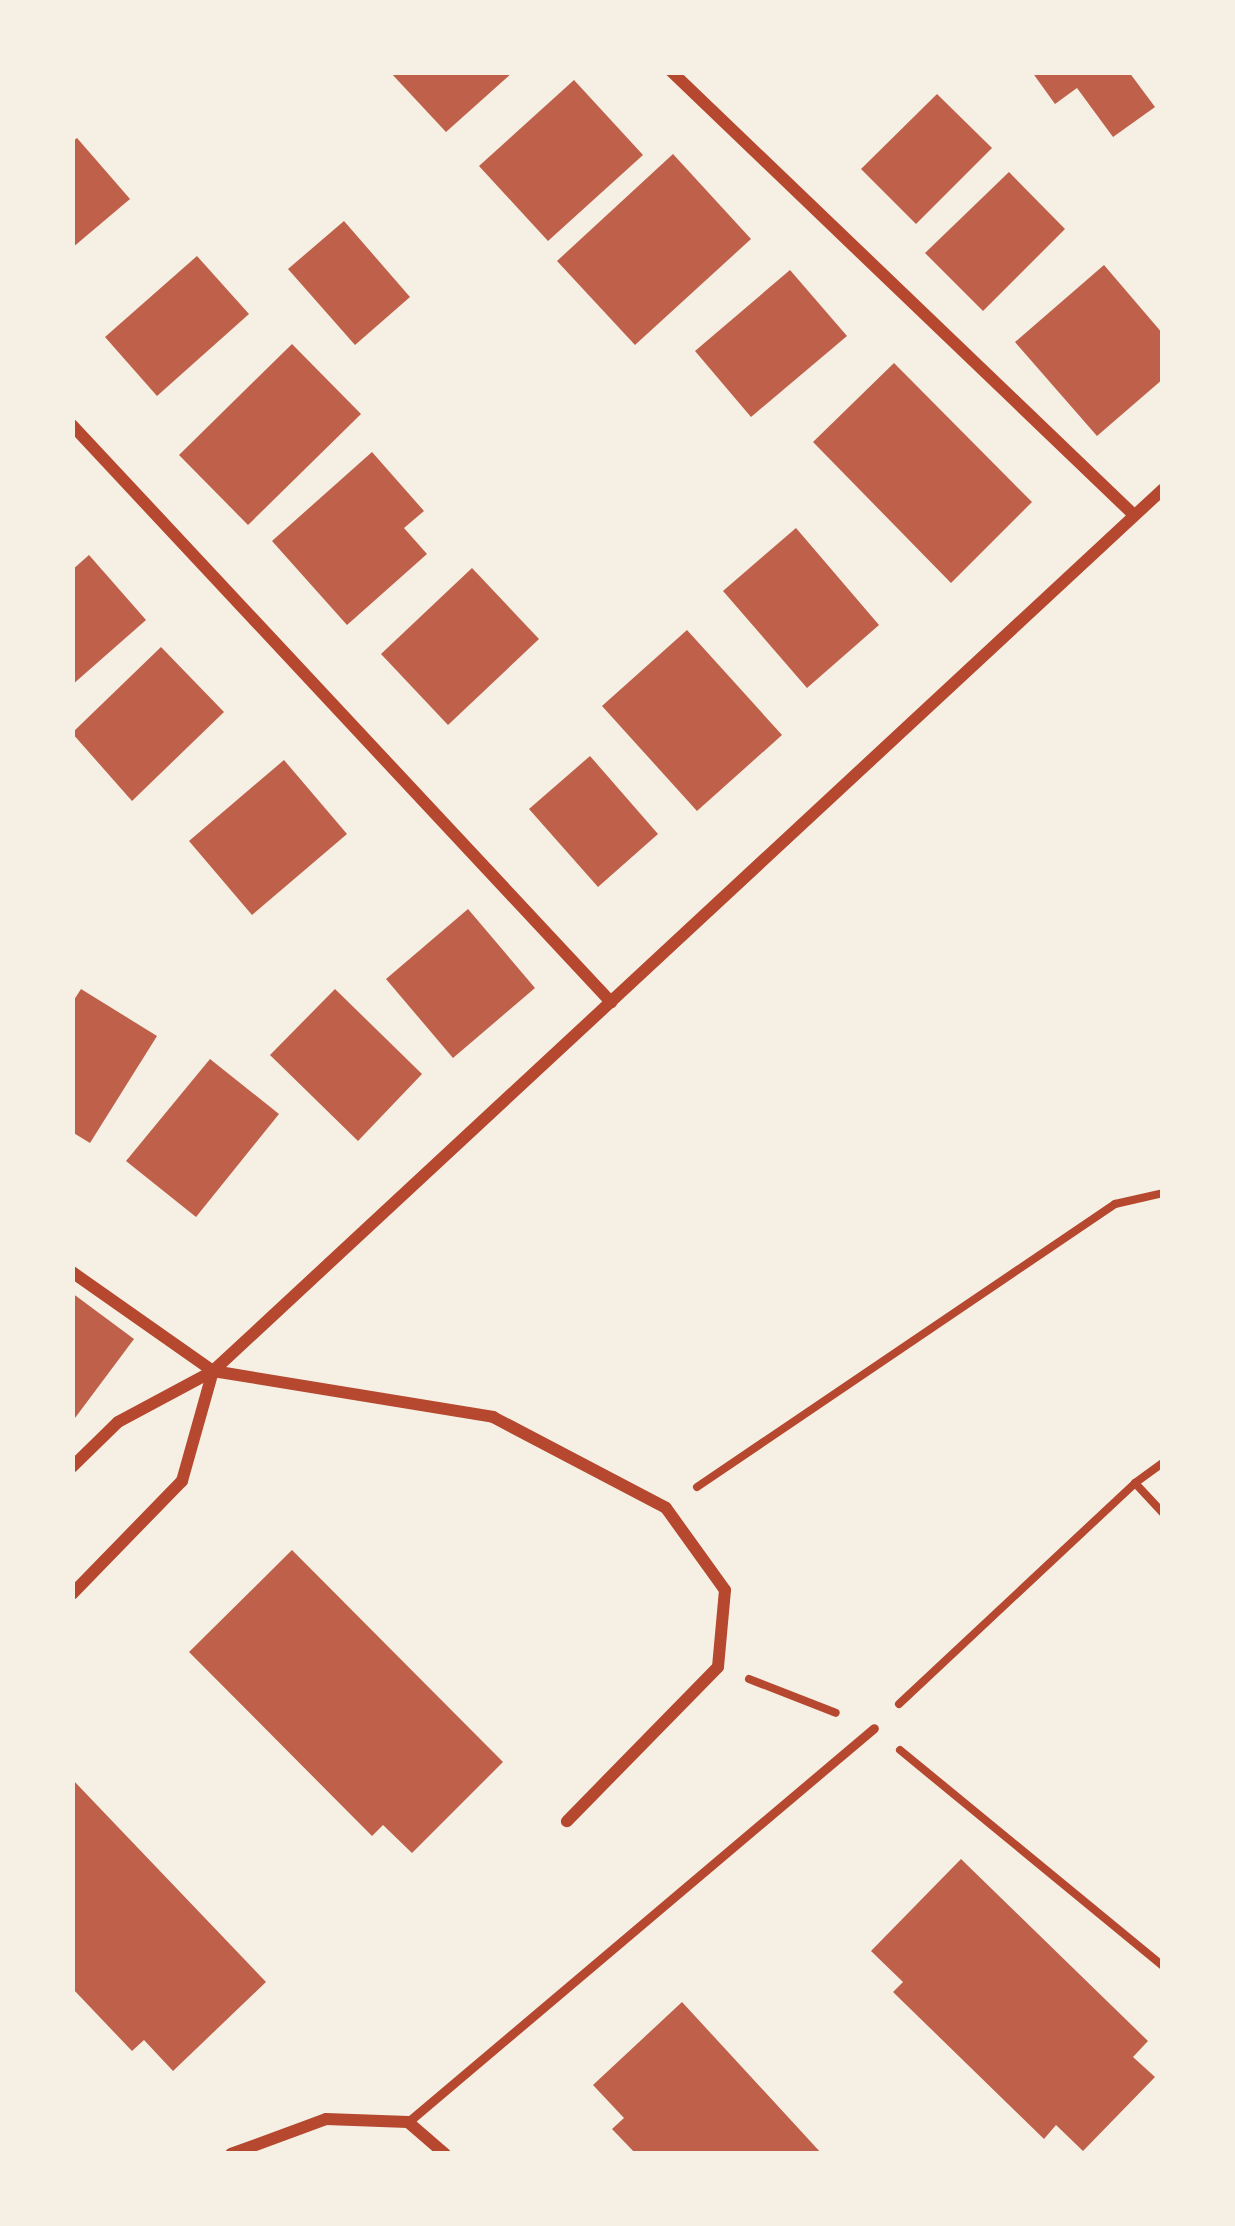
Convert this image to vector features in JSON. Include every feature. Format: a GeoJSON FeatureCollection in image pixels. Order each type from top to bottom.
{"type":"FeatureCollection","features":[{"type":"Feature","properties":{"kind":"street"},"geometry":{"type":"LineString","coordinates":[[672,72],[1134,515]]}},
{"type":"Feature","properties":{"kind":"street"},"geometry":{"type":"LineString","coordinates":[[72,424],[611,1002]]}},
{"type":"Feature","properties":{"kind":"street"},"geometry":{"type":"LineString","coordinates":[[72,1467],[118,1422],[213,1371],[1163,489]]}},
{"type":"Feature","properties":{"kind":"street"},"geometry":{"type":"LineString","coordinates":[[72,1272],[213,1371],[493,1417],[666,1508],[725,1590],[718,1666],[567,1821]]}},
{"type":"Feature","properties":{"kind":"street"},"geometry":{"type":"LineString","coordinates":[[72,1594],[182,1481],[213,1371]]}},
{"type":"Feature","properties":{"kind":"street"},"geometry":{"type":"LineString","coordinates":[[231,2154],[326,2119],[408,2122],[445,2154]]}},
{"type":"Feature","properties":{"kind":"lane"},"geometry":{"type":"LineString","coordinates":[[408,2122],[874,1728]]}},
{"type":"Feature","properties":{"kind":"path"},"geometry":{"type":"LineString","coordinates":[[666,1508],[1115,1204],[1163,1193]]}},
{"type":"Feature","properties":{"kind":"path"},"geometry":{"type":"LineString","coordinates":[[874,1728],[1135,1483],[1163,1463]]}},
{"type":"Feature","properties":{"kind":"path"},"geometry":{"type":"LineString","coordinates":[[1135,1483],[1163,1513]]}},
{"type":"Feature","properties":{"kind":"path"},"geometry":{"type":"LineString","coordinates":[[718,1666],[874,1728],[1163,1966]]}},
{"type":"Feature","properties":{"kind":"building"},"geometry":{"type":"Polygon","coordinates":[[[390,72],[513,72],[446,132],[390,72]]]}},
{"type":"Feature","properties":{"kind":"building"},"geometry":{"type":"Polygon","coordinates":[[[1032,72],[1129,72],[1155,107],[1113,137],[1077,88],[1055,104],[1032,72]]]}},
{"type":"Feature","properties":{"kind":"building"},"geometry":{"type":"Polygon","coordinates":[[[574,80],[643,155],[548,241],[479,166],[574,80]]]}},
{"type":"Feature","properties":{"kind":"building"},"geometry":{"type":"Polygon","coordinates":[[[937,94],[992,148],[916,224],[861,169],[937,94]]]}},
{"type":"Feature","properties":{"kind":"building"},"geometry":{"type":"Polygon","coordinates":[[[77,138],[130,199],[72,248],[72,142],[77,138]]]}},
{"type":"Feature","properties":{"kind":"building"},"geometry":{"type":"Polygon","coordinates":[[[673,154],[751,239],[635,345],[557,261],[673,154]]]}},
{"type":"Feature","properties":{"kind":"building"},"geometry":{"type":"Polygon","coordinates":[[[1009,172],[1065,229],[983,311],[925,253],[1009,172]]]}},
{"type":"Feature","properties":{"kind":"building"},"geometry":{"type":"Polygon","coordinates":[[[344,221],[410,297],[355,345],[288,269],[344,221]]]}},
{"type":"Feature","properties":{"kind":"building"},"geometry":{"type":"Polygon","coordinates":[[[197,256],[249,314],[157,396],[105,337],[197,256]]]}},
{"type":"Feature","properties":{"kind":"building"},"geometry":{"type":"Polygon","coordinates":[[[1104,265],[1163,334],[1163,379],[1097,436],[1015,342],[1104,265]]]}},
{"type":"Feature","properties":{"kind":"building"},"geometry":{"type":"Polygon","coordinates":[[[790,270],[847,336],[751,417],[695,351],[790,270]]]}},
{"type":"Feature","properties":{"kind":"building"},"geometry":{"type":"Polygon","coordinates":[[[292,344],[361,414],[248,525],[179,455],[292,344]]]}},
{"type":"Feature","properties":{"kind":"building"},"geometry":{"type":"Polygon","coordinates":[[[894,363],[1032,502],[951,583],[813,442],[894,363]]]}},
{"type":"Feature","properties":{"kind":"building"},"geometry":{"type":"Polygon","coordinates":[[[372,452],[424,511],[404,528],[427,554],[347,625],[272,541],[372,452]]]}},
{"type":"Feature","properties":{"kind":"building"},"geometry":{"type":"Polygon","coordinates":[[[796,528],[879,625],[807,688],[723,591],[796,528]]]}},
{"type":"Feature","properties":{"kind":"building"},"geometry":{"type":"Polygon","coordinates":[[[89,555],[146,620],[72,685],[72,570],[89,555]]]}},
{"type":"Feature","properties":{"kind":"building"},"geometry":{"type":"Polygon","coordinates":[[[472,568],[539,639],[448,725],[381,654],[472,568]]]}},
{"type":"Feature","properties":{"kind":"building"},"geometry":{"type":"Polygon","coordinates":[[[687,630],[782,735],[697,811],[602,706],[687,630]]]}},
{"type":"Feature","properties":{"kind":"building"},"geometry":{"type":"Polygon","coordinates":[[[161,647],[224,712],[132,801],[72,733],[161,647]]]}},
{"type":"Feature","properties":{"kind":"building"},"geometry":{"type":"Polygon","coordinates":[[[590,756],[658,834],[598,887],[529,809],[590,756]]]}},
{"type":"Feature","properties":{"kind":"building"},"geometry":{"type":"Polygon","coordinates":[[[284,760],[347,834],[252,915],[189,841],[284,760]]]}},
{"type":"Feature","properties":{"kind":"building"},"geometry":{"type":"Polygon","coordinates":[[[468,909],[535,988],[453,1058],[386,979],[468,909]]]}},
{"type":"Feature","properties":{"kind":"building"},"geometry":{"type":"Polygon","coordinates":[[[81,989],[157,1036],[90,1143],[72,1132],[72,1003],[81,989]]]}},
{"type":"Feature","properties":{"kind":"building"},"geometry":{"type":"Polygon","coordinates":[[[335,989],[422,1074],[358,1141],[270,1055],[335,989]]]}},
{"type":"Feature","properties":{"kind":"building"},"geometry":{"type":"Polygon","coordinates":[[[210,1059],[279,1114],[196,1217],[126,1161],[210,1059]]]}},
{"type":"Feature","properties":{"kind":"building"},"geometry":{"type":"Polygon","coordinates":[[[72,1293],[134,1339],[72,1422],[72,1293]]]}},
{"type":"Feature","properties":{"kind":"building"},"geometry":{"type":"Polygon","coordinates":[[[292,1550],[503,1762],[412,1853],[383,1825],[372,1836],[189,1652],[292,1550]]]}},
{"type":"Feature","properties":{"kind":"building"},"geometry":{"type":"Polygon","coordinates":[[[72,1779],[266,1982],[173,2071],[144,2040],[132,2051],[72,1988],[72,1779]]]}},
{"type":"Feature","properties":{"kind":"building"},"geometry":{"type":"Polygon","coordinates":[[[961,1859],[1148,2041],[1133,2057],[1155,2077],[1083,2151],[1056,2125],[1044,2139],[893,1992],[903,1982],[871,1951],[961,1859]]]}},
{"type":"Feature","properties":{"kind":"building"},"geometry":{"type":"Polygon","coordinates":[[[682,2002],[822,2154],[636,2154],[612,2129],[624,2118],[593,2085],[682,2002]]]}}]}
